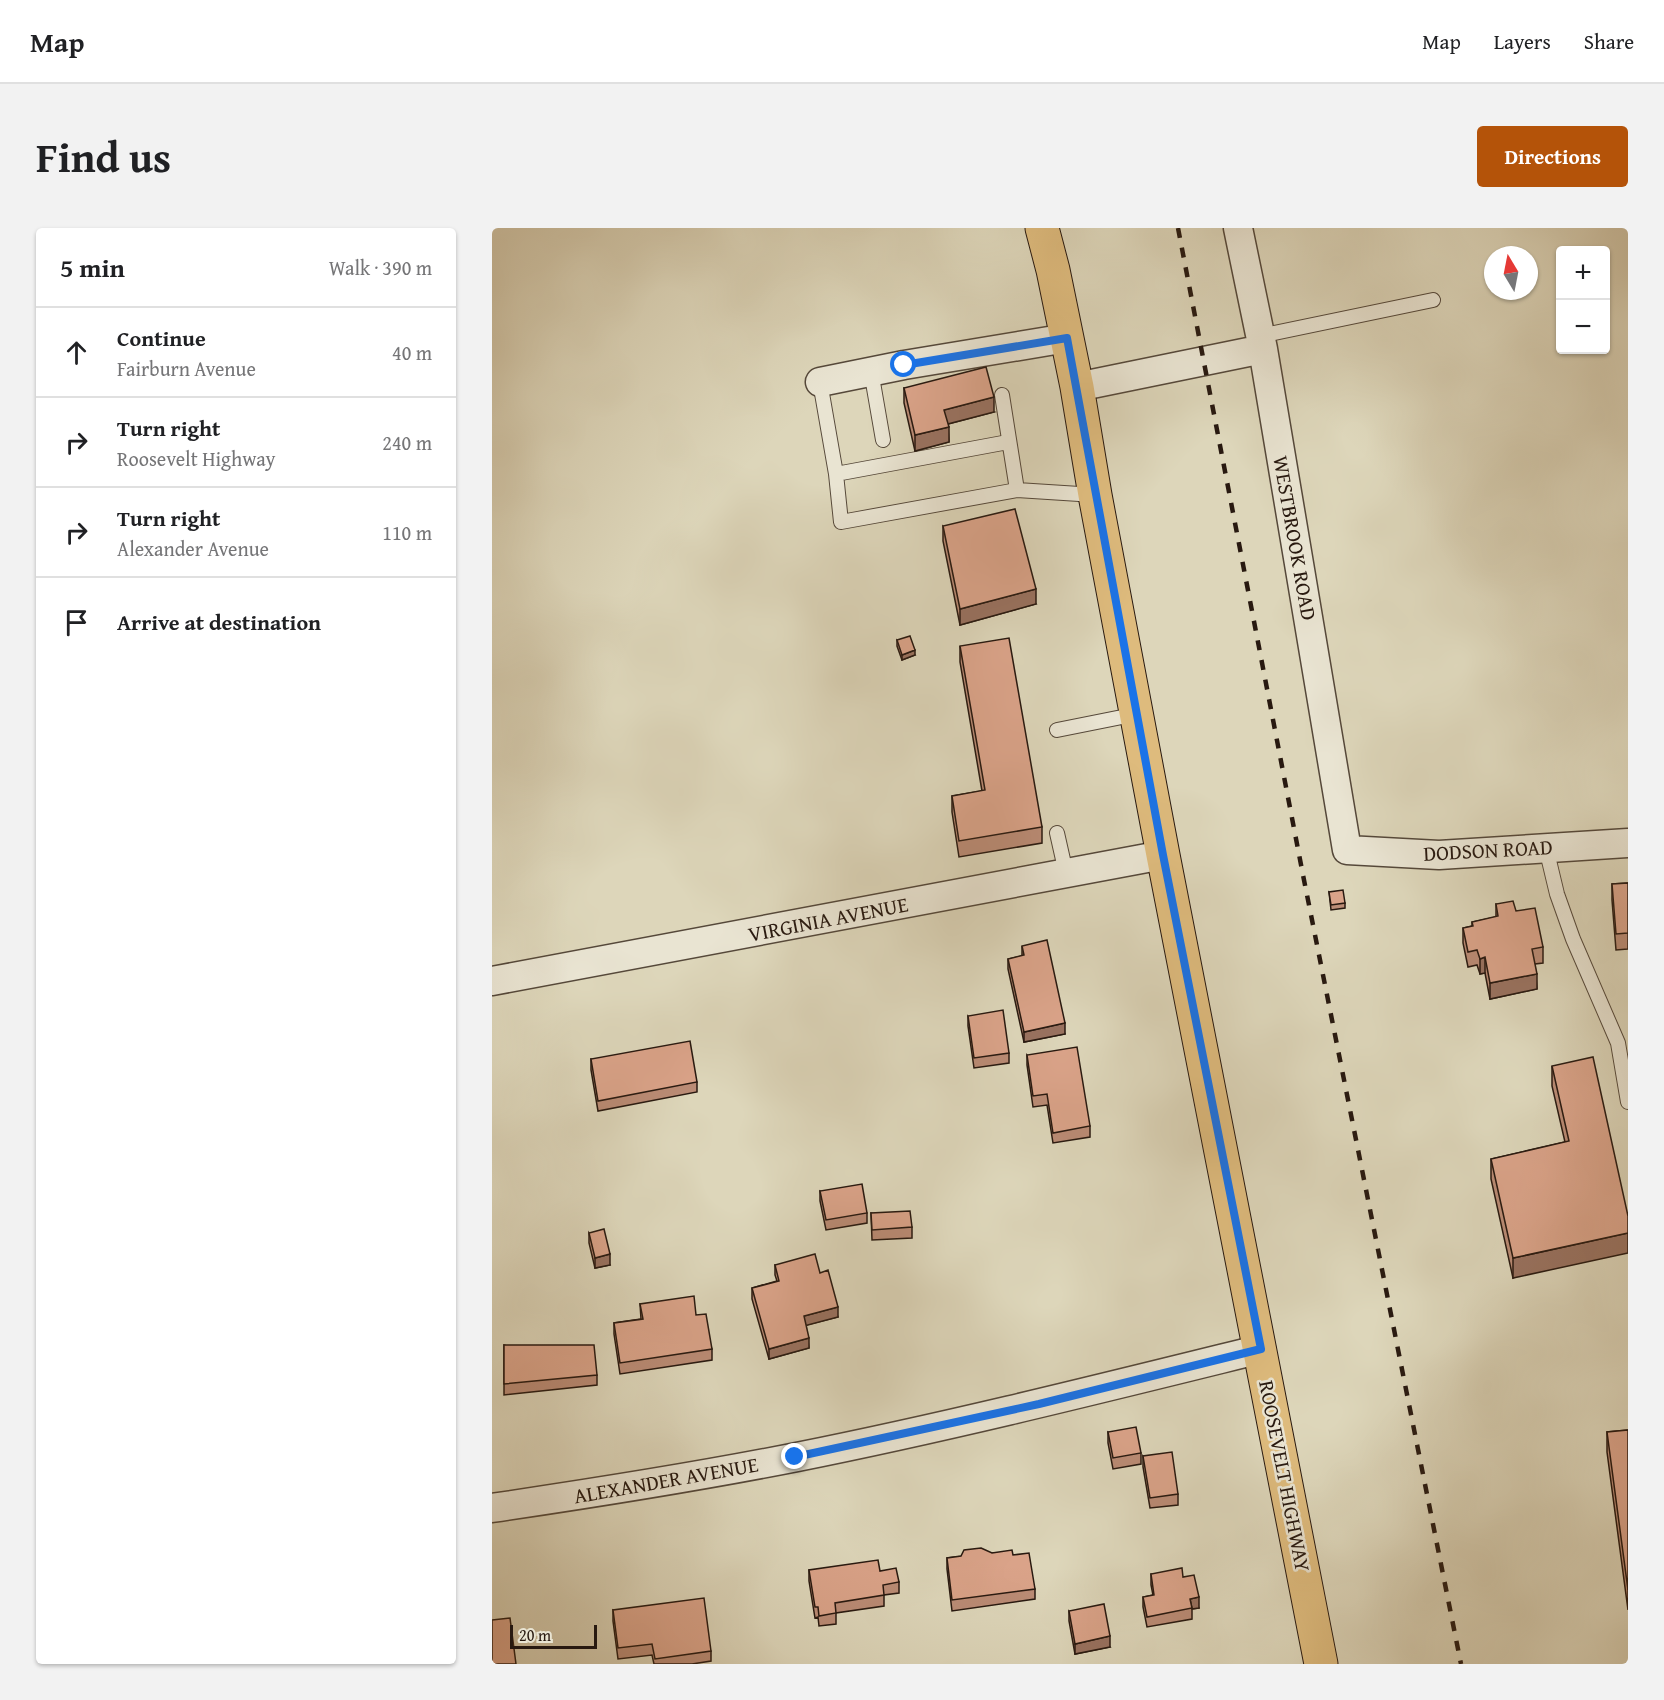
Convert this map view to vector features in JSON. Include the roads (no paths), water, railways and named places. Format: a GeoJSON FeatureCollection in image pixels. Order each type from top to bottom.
{"type":"FeatureCollection","features":[{"type":"Feature","properties":{"kind":"main road","name":"ROOSEVELT HIGHWAY"},"geometry":{"type":"LineString","coordinates":[[1042,228],[1077,387],[1095,495],[1163,855],[1321,1664]]}},
{"type":"Feature","properties":{"kind":"street","name":"WESTBROOK ROAD"},"geometry":{"type":"LineString","coordinates":[[1238,228],[1262,342],[1347,850]]}},
{"type":"Feature","properties":{"kind":"street"},"geometry":{"type":"LineString","coordinates":[[820,382],[871,371],[1067,338]]}},
{"type":"Feature","properties":{"kind":"street"},"geometry":{"type":"LineString","coordinates":[[1077,387],[1262,342]]}},
{"type":"Feature","properties":{"kind":"street","name":"DODSON ROAD"},"geometry":{"type":"LineString","coordinates":[[1347,850],[1439,855],[1628,843]]}},
{"type":"Feature","properties":{"kind":"street","name":"VIRGINIA AVENUE"},"geometry":{"type":"LineString","coordinates":[[492,981],[1163,855]]}},
{"type":"Feature","properties":{"kind":"street","name":"ALEXANDER AVENUE"},"geometry":{"type":"LineString","coordinates":[[492,1508],[588,1494],[795,1457],[1039,1404],[1261,1349]]}},
{"type":"Feature","properties":{"kind":"lane"},"geometry":{"type":"LineString","coordinates":[[1262,342],[1432,300]]}},
{"type":"Feature","properties":{"kind":"lane"},"geometry":{"type":"LineString","coordinates":[[871,371],[882,440]]}},
{"type":"Feature","properties":{"kind":"lane"},"geometry":{"type":"LineString","coordinates":[[820,382],[836,474],[841,522],[1017,490],[1095,495]]}},
{"type":"Feature","properties":{"kind":"lane"},"geometry":{"type":"LineString","coordinates":[[1002,395],[1017,490]]}},
{"type":"Feature","properties":{"kind":"lane"},"geometry":{"type":"LineString","coordinates":[[836,474],[1008,442]]}},
{"type":"Feature","properties":{"kind":"lane"},"geometry":{"type":"LineString","coordinates":[[1057,730],[1137,714]]}},
{"type":"Feature","properties":{"kind":"lane"},"geometry":{"type":"LineString","coordinates":[[1057,833],[1066,873]]}},
{"type":"Feature","properties":{"kind":"lane"},"geometry":{"type":"LineString","coordinates":[[1546,848],[1557,894],[1573,939],[1618,1043],[1628,1102]]}},
{"type":"Feature","properties":{"kind":"railway"},"geometry":{"type":"LineString","coordinates":[[1178,228],[1303,875],[1461,1664]]}}]}
